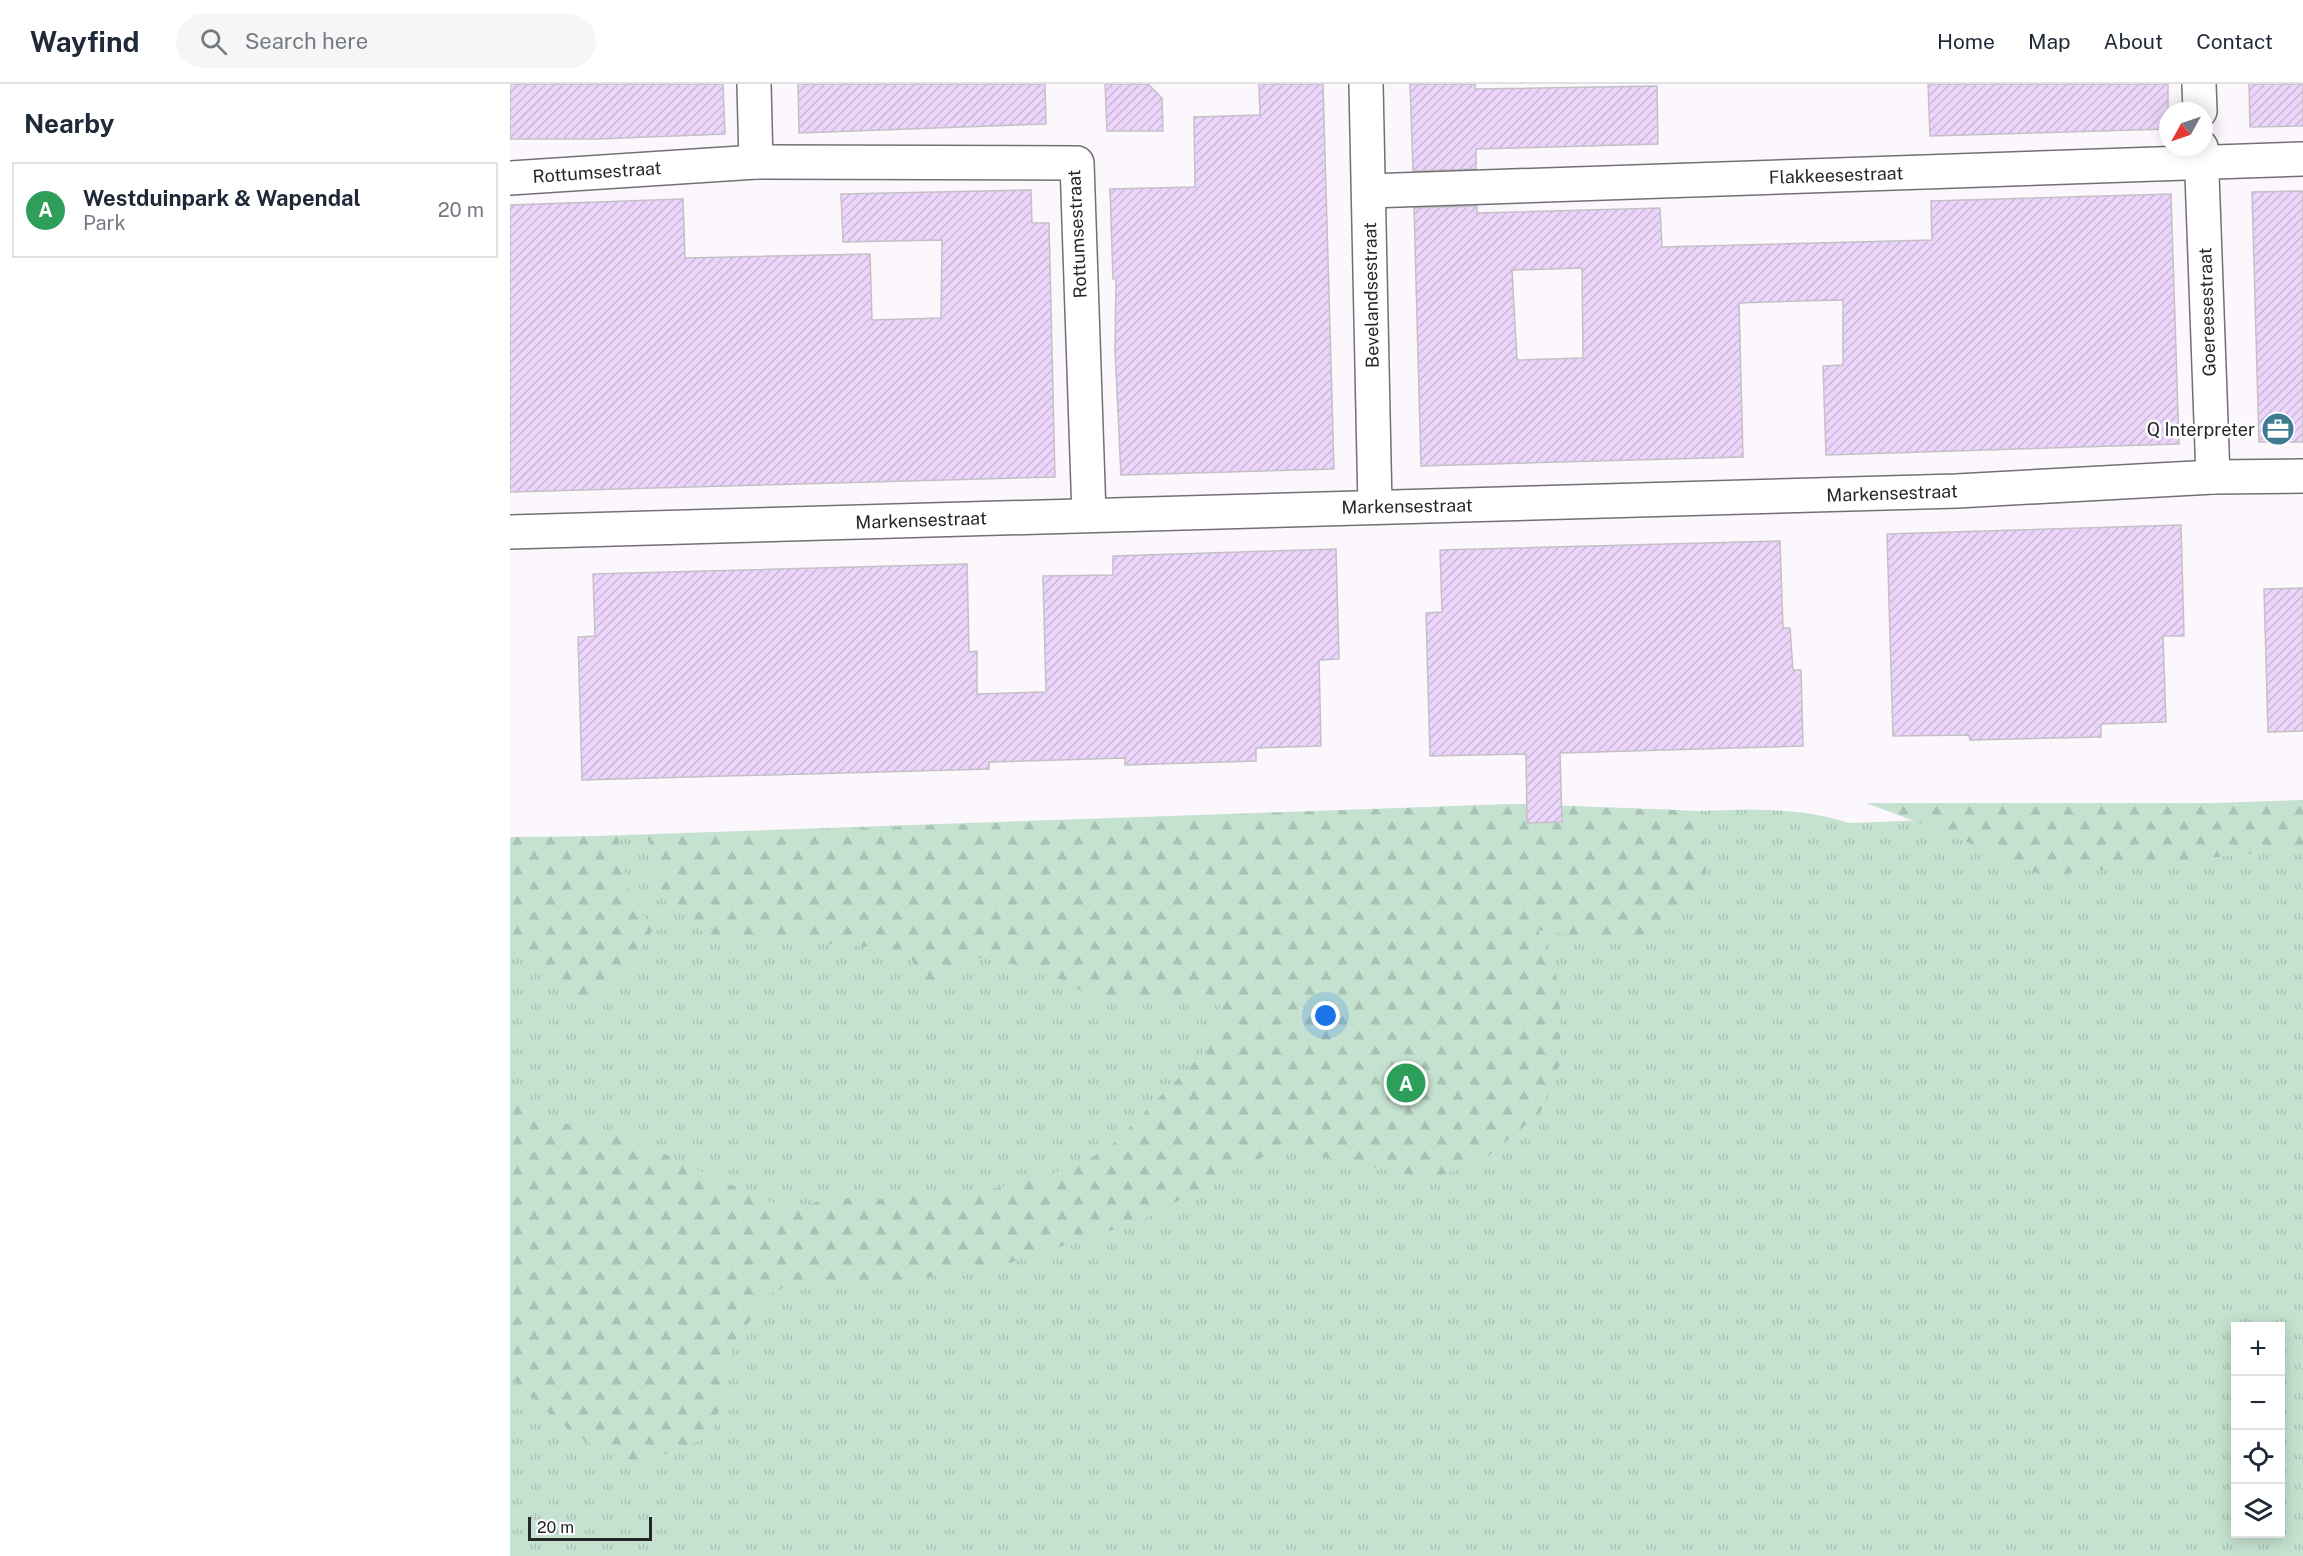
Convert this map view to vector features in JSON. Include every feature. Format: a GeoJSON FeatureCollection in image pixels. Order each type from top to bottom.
{"type":"FeatureCollection","features":[{"type":"Feature","properties":{"kind":"street"},"geometry":{"type":"LineString","coordinates":[[753,84],[756,162]]}},
{"type":"Feature","properties":{"kind":"street","name":"Bevelandsestraat"},"geometry":{"type":"LineString","coordinates":[[1366,84],[1375,507]]}},
{"type":"Feature","properties":{"kind":"street"},"geometry":{"type":"LineString","coordinates":[[2199,84],[2200,102]]}},
{"type":"Feature","properties":{"kind":"street","name":"Flakkeesestraat"},"geometry":{"type":"LineString","coordinates":[[2213,155],[2303,159]]}},
{"type":"Feature","properties":{"kind":"street","name":"Flakkeesestraat"},"geometry":{"type":"LineString","coordinates":[[1369,191],[2159,156]]}},
{"type":"Feature","properties":{"kind":"street","name":"Goereesestraat"},"geometry":{"type":"LineString","coordinates":[[2201,156],[2213,477]]}},
{"type":"Feature","properties":{"kind":"street","name":"Rottumsestraat"},"geometry":{"type":"LineString","coordinates":[[510,178],[756,162],[1077,163],[1089,515]]}},
{"type":"Feature","properties":{"kind":"street","name":"Markensestraat"},"geometry":{"type":"LineString","coordinates":[[510,532],[1957,492],[2213,477],[2303,476]]}},
{"type":"Feature","properties":{"kind":"green space"},"geometry":{"type":"Polygon","coordinates":[[[2303,800],[2303,848],[2043,876],[1944,832],[1866,803],[2214,803],[2303,800]]]}},
{"type":"Feature","properties":{"kind":"green space"},"geometry":{"type":"Polygon","coordinates":[[[1514,804],[1679,810],[1698,814],[1698,811],[1774,810],[1812,814],[1849,823],[2303,806],[2303,1556],[510,1556],[510,839],[1514,804]]]}},
{"type":"Feature","properties":{"kind":"green space"},"geometry":{"type":"Polygon","coordinates":[[[1514,804],[1698,811],[1706,863],[1704,880],[1692,906],[1671,924],[1658,930],[1630,938],[1606,939],[1538,930],[1559,984],[1561,1062],[1540,1113],[1481,1162],[1430,1179],[1285,1149],[1244,1164],[1141,1221],[986,1270],[879,1283],[804,1279],[769,1294],[733,1344],[713,1435],[664,1455],[645,1460],[621,1457],[586,1441],[537,1403],[510,1377],[510,1094],[552,1121],[626,1135],[712,1177],[791,1210],[831,1198],[887,1199],[999,1188],[1061,1171],[1086,1161],[1113,1144],[1209,1048],[1219,1027],[1220,1005],[1212,997],[1111,1003],[1045,973],[1014,964],[972,957],[944,983],[936,985],[927,981],[910,957],[893,949],[706,934],[693,925],[661,891],[647,836],[1514,804]]]}},
{"type":"Feature","properties":{"kind":"green space"},"geometry":{"type":"Polygon","coordinates":[[[618,836],[628,886],[652,931],[616,982],[587,1004],[565,993],[510,944],[510,837],[618,836]]]}},
{"type":"Feature","properties":{"kind":"building"},"geometry":{"type":"Polygon","coordinates":[[[510,84],[723,84],[725,134],[598,139],[510,139],[510,84]]]}},
{"type":"Feature","properties":{"kind":"building"},"geometry":{"type":"Polygon","coordinates":[[[798,84],[1045,84],[1046,124],[799,133],[798,84]]]}},
{"type":"Feature","properties":{"kind":"building"},"geometry":{"type":"Polygon","coordinates":[[[1105,84],[1148,84],[1162,98],[1163,131],[1107,131],[1105,84]]]}},
{"type":"Feature","properties":{"kind":"building"},"geometry":{"type":"Polygon","coordinates":[[[1259,84],[1323,84],[1334,469],[1121,475],[1115,350],[1116,278],[1113,279],[1110,189],[1195,187],[1194,117],[1260,115],[1259,84]]]}},
{"type":"Feature","properties":{"kind":"building"},"geometry":{"type":"Polygon","coordinates":[[[1410,84],[1475,84],[1475,89],[1657,86],[1658,144],[1476,149],[1476,169],[1413,171],[1410,84]]]}},
{"type":"Feature","properties":{"kind":"building"},"geometry":{"type":"Polygon","coordinates":[[[1928,84],[2168,84],[2168,102],[2159,102],[2159,129],[1930,136],[1928,84]]]}},
{"type":"Feature","properties":{"kind":"building"},"geometry":{"type":"Polygon","coordinates":[[[2249,84],[2303,84],[2303,126],[2250,127],[2249,84]]]}},
{"type":"Feature","properties":{"kind":"building"},"geometry":{"type":"Polygon","coordinates":[[[1031,190],[1032,223],[1049,223],[1055,477],[510,492],[510,205],[683,199],[685,258],[870,254],[872,320],[941,318],[942,240],[843,242],[841,194],[1031,190]]]}},
{"type":"Feature","properties":{"kind":"building"},"geometry":{"type":"Polygon","coordinates":[[[2303,191],[2303,442],[2259,442],[2252,192],[2303,191]]]}},
{"type":"Feature","properties":{"kind":"building"},"geometry":{"type":"Polygon","coordinates":[[[2171,194],[2179,444],[1826,455],[1823,366],[1843,365],[1843,300],[1797,301],[1739,303],[1743,457],[1421,466],[1414,208],[1477,206],[1477,213],[1660,208],[1662,247],[1932,240],[1931,201],[2171,194]],[[1582,268],[1512,270],[1517,360],[1583,358],[1582,268]]]}},
{"type":"Feature","properties":{"kind":"building"},"geometry":{"type":"Polygon","coordinates":[[[2181,525],[2184,636],[2163,636],[2166,722],[2101,724],[2101,737],[1970,740],[1969,735],[1893,736],[1887,534],[2181,525]]]}},
{"type":"Feature","properties":{"kind":"building"},"geometry":{"type":"Polygon","coordinates":[[[1780,541],[1783,628],[1790,628],[1793,670],[1801,670],[1803,746],[1560,753],[1562,822],[1527,823],[1526,754],[1430,756],[1426,613],[1442,612],[1440,550],[1780,541]]]}},
{"type":"Feature","properties":{"kind":"building"},"geometry":{"type":"Polygon","coordinates":[[[1336,549],[1339,659],[1319,660],[1321,746],[1256,748],[1256,761],[1125,765],[1125,758],[989,762],[989,769],[582,780],[578,637],[595,636],[593,574],[967,564],[969,652],[977,651],[977,694],[1046,692],[1043,576],[1113,575],[1113,556],[1336,549]]]}},
{"type":"Feature","properties":{"kind":"building"},"geometry":{"type":"Polygon","coordinates":[[[2303,588],[2303,731],[2268,732],[2264,589],[2303,588]]]}},
{"type":"Feature","properties":{"kind":"place","name":"Q Interpreter"},"geometry":{"type":"Point","coordinates":[2278,429]}},
{"type":"Feature","properties":{"kind":"place","name":"Westduinpark & Wapendal"},"geometry":{"type":"Point","coordinates":[1406,1083]}}]}
